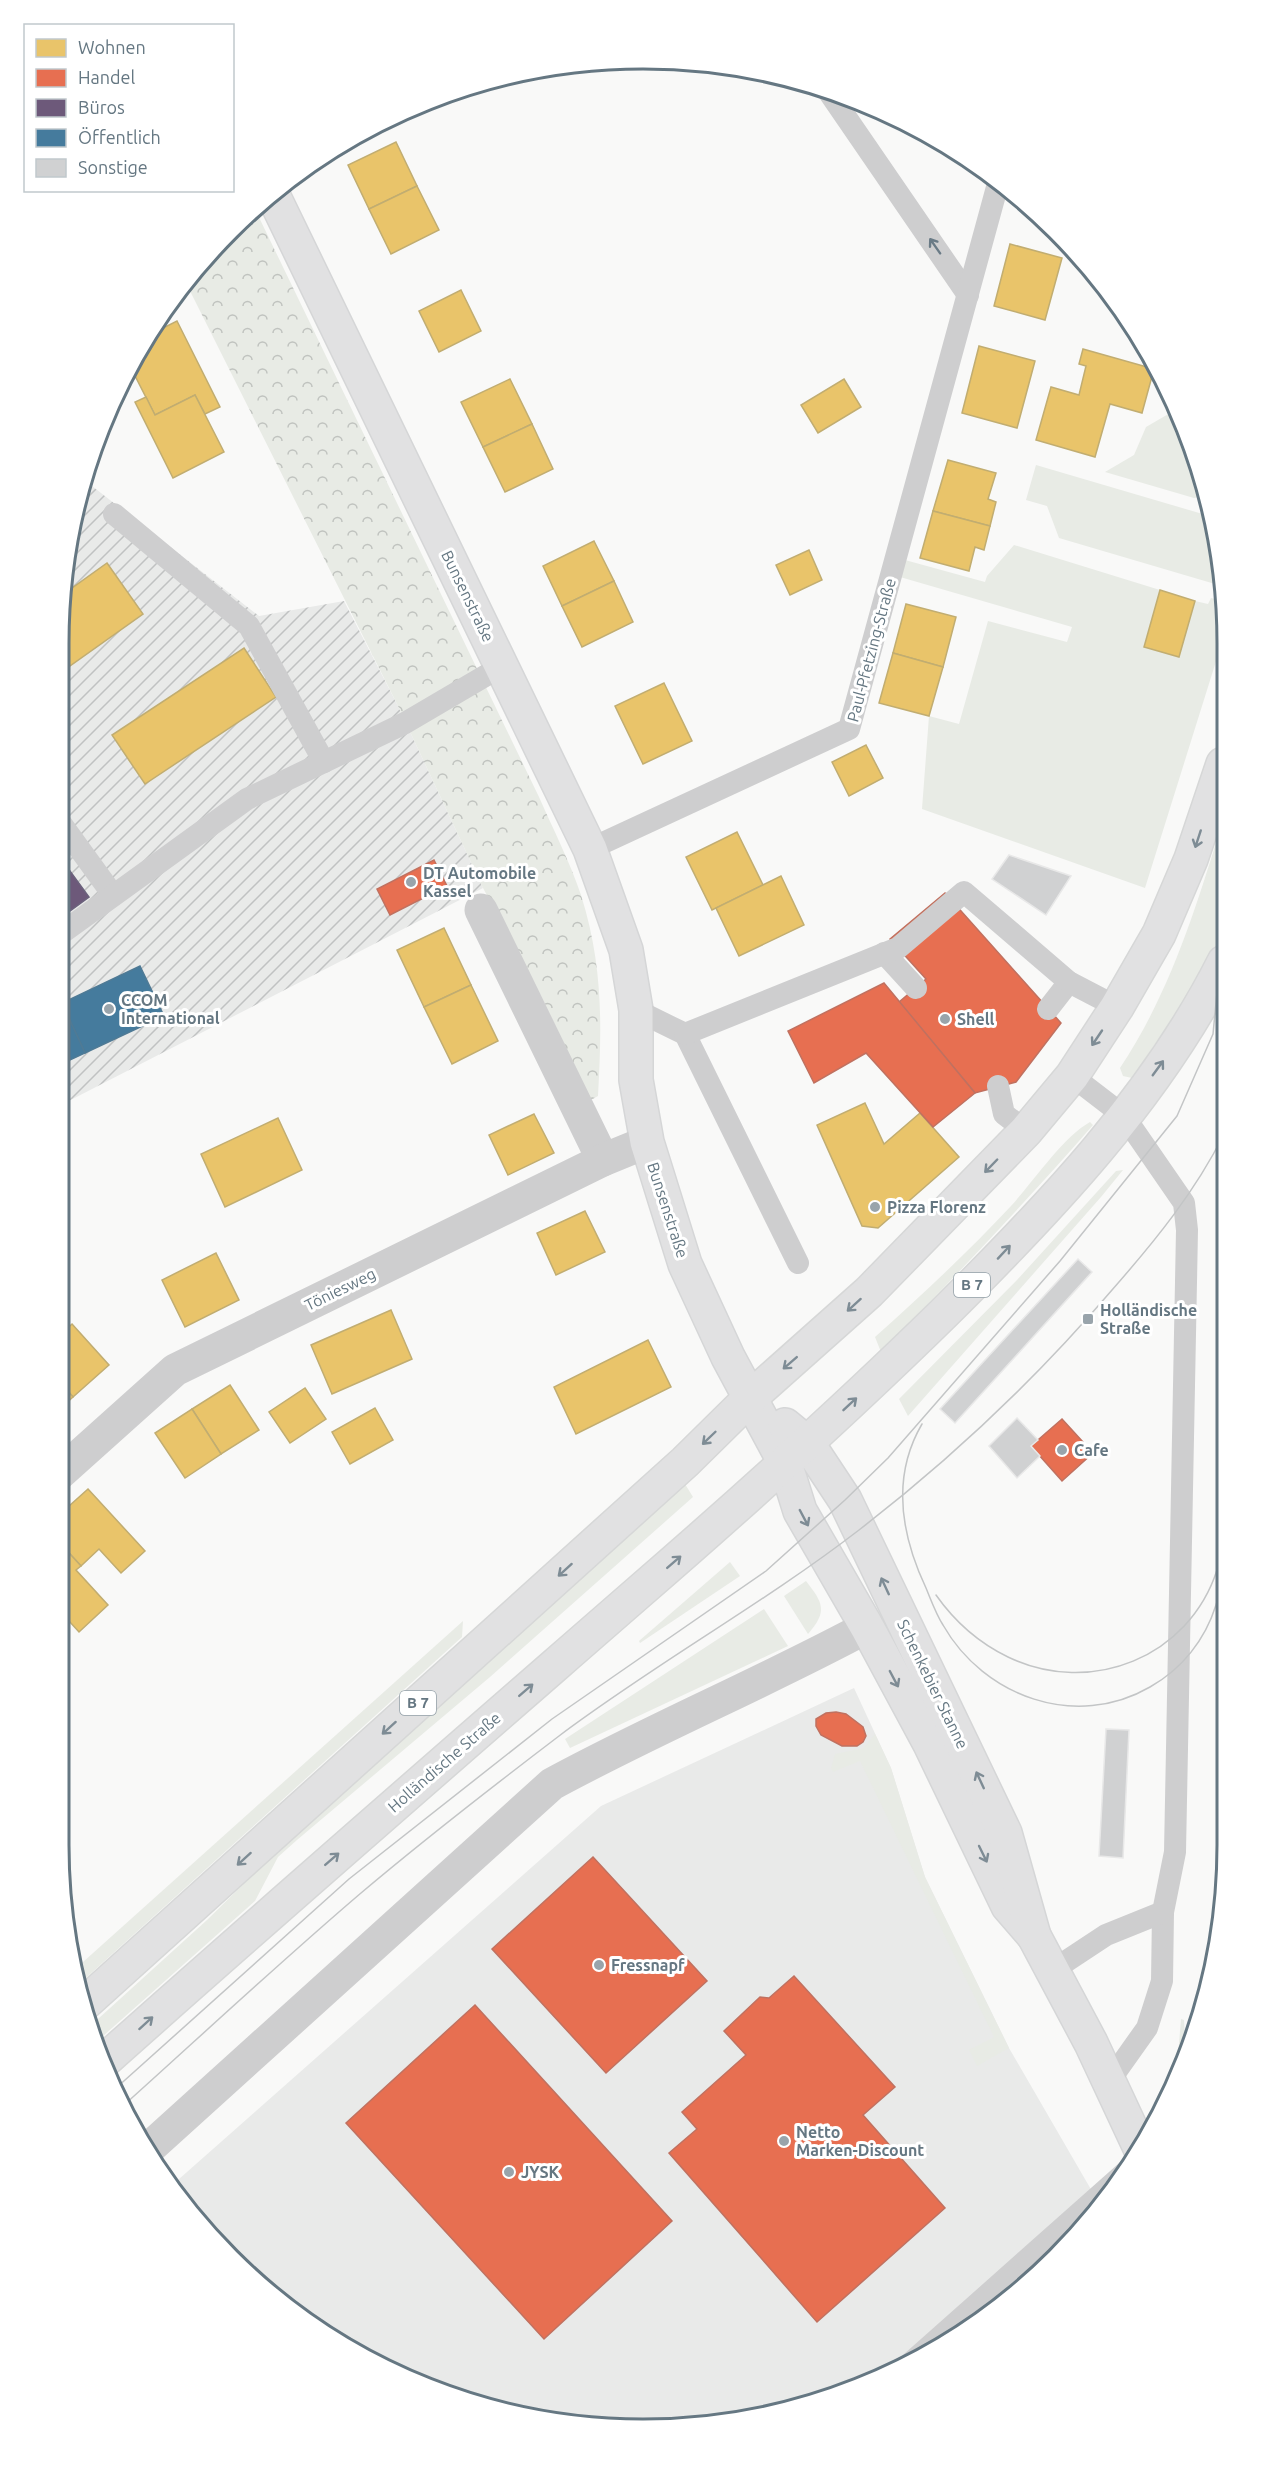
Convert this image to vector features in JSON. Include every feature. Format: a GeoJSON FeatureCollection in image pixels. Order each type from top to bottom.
{"type":"FeatureCollection","features":[{"type":"Feature","properties":{"kind":"main road","name":"Bunsenstraße"},"geometry":{"type":"LineString","coordinates":[[276,202],[590,849],[626,950],[636,1010],[636,1080],[647,1142],[685,1264],[728,1357],[751,1397]]}},
{"type":"Feature","properties":{"kind":"main road","name":"B 7"},"geometry":{"type":"LineString","coordinates":[[90,1999],[676,1470],[751,1397],[868,1292],[1026,1131],[1072,1076],[1117,1007],[1163,923],[1191,859],[1217,782]]}},
{"type":"Feature","properties":{"kind":"main road","name":"Holländische Straße"},"geometry":{"type":"LineString","coordinates":[[110,2056],[797,1453],[983,1274],[1078,1173],[1124,1116],[1203,1004],[1217,977]]}},
{"type":"Feature","properties":{"kind":"main road"},"geometry":{"type":"LineString","coordinates":[[751,1397],[797,1453]]}},
{"type":"Feature","properties":{"kind":"main road","name":"Schenkebier Stanne"},"geometry":{"type":"LineString","coordinates":[[797,1453],[800,1511],[867,1627],[930,1744],[1008,1906],[1034,1936],[1053,1970],[1091,2043],[1135,2140]]}},
{"type":"Feature","properties":{"kind":"main road","name":"Schenkebier Stanne"},"geometry":{"type":"LineString","coordinates":[[797,1453],[845,1500],[1005,1833],[1034,1936]]}},
{"type":"Feature","properties":{"kind":"street"},"geometry":{"type":"LineString","coordinates":[[482,909],[603,1160]]}},
{"type":"Feature","properties":{"kind":"street","name":"Töniesweg"},"geometry":{"type":"LineString","coordinates":[[69,1465],[175,1370],[603,1160],[647,1142]]}},
{"type":"Feature","properties":{"kind":"street"},"geometry":{"type":"LineString","coordinates":[[154,2144],[552,1784],[610,1752],[809,1658],[867,1627]]}},
{"type":"Feature","properties":{"kind":"lane"},"geometry":{"type":"LineString","coordinates":[[836,102],[968,295]]}},
{"type":"Feature","properties":{"kind":"lane","name":"Paul-Pfetzing-Straße"},"geometry":{"type":"LineString","coordinates":[[590,849],[849,729],[996,191]]}},
{"type":"Feature","properties":{"kind":"lane"},"geometry":{"type":"LineString","coordinates":[[114,514],[249,626],[324,762]]}},
{"type":"Feature","properties":{"kind":"lane"},"geometry":{"type":"LineString","coordinates":[[69,928],[247,799],[405,723],[502,666]]}},
{"type":"Feature","properties":{"kind":"lane"},"geometry":{"type":"LineString","coordinates":[[69,834],[113,895]]}},
{"type":"Feature","properties":{"kind":"lane"},"geometry":{"type":"LineString","coordinates":[[685,1034],[898,948],[964,892],[1069,982],[1117,1007]]}},
{"type":"Feature","properties":{"kind":"lane"},"geometry":{"type":"LineString","coordinates":[[884,953],[916,988]]}},
{"type":"Feature","properties":{"kind":"lane"},"geometry":{"type":"LineString","coordinates":[[1048,1009],[1069,982]]}},
{"type":"Feature","properties":{"kind":"lane"},"geometry":{"type":"LineString","coordinates":[[636,1010],[685,1034],[798,1263]]}},
{"type":"Feature","properties":{"kind":"lane"},"geometry":{"type":"LineString","coordinates":[[1072,1076],[1124,1116],[1184,1203],[1187,1230],[1175,1852],[1163,1912],[1162,1981],[1147,2028],[1108,2083]]}},
{"type":"Feature","properties":{"kind":"lane"},"geometry":{"type":"LineString","coordinates":[[998,1086],[1004,1114],[1026,1131]]}},
{"type":"Feature","properties":{"kind":"lane"},"geometry":{"type":"LineString","coordinates":[[1053,1970],[1106,1935],[1163,1912]]}},
{"type":"Feature","properties":{"kind":"lane"},"geometry":{"type":"LineString","coordinates":[[944,2333],[1091,2203]]}},
{"type":"Feature","properties":{"kind":"shaded area"},"geometry":{"type":"Polygon","coordinates":[[[91,486],[259,616],[344,601],[398,706],[483,888],[69,1101],[70,605],[80,531],[91,486]]]}},
{"type":"Feature","properties":{"kind":"shaded area"},"geometry":{"type":"Polygon","coordinates":[[[854,1688],[891,1768],[925,1877],[1009,2048],[1095,2197],[1049,2251],[1021,2277],[962,2322],[897,2360],[863,2375],[828,2389],[755,2408],[681,2418],[643,2419],[605,2418],[531,2408],[458,2389],[423,2375],[389,2360],[324,2322],[265,2277],[237,2251],[211,2223],[178,2180],[601,1806],[854,1688]]]}},
{"type":"Feature","properties":{"kind":"green space"},"geometry":{"type":"Polygon","coordinates":[[[259,217],[539,797],[577,883],[594,946],[599,995],[598,1096],[591,1100],[544,1002],[483,888],[398,706],[190,291],[211,265],[259,217]]]}},
{"type":"Feature","properties":{"kind":"green space"},"geometry":{"type":"Polygon","coordinates":[[[1169,414],[1187,458],[1198,497],[1105,472],[1134,455],[1146,427],[1169,414]]]}},
{"type":"Feature","properties":{"kind":"green space"},"geometry":{"type":"Polygon","coordinates":[[[1036,465],[1202,514],[1214,584],[1059,538],[1047,506],[1026,500],[1036,465]]]}},
{"type":"Feature","properties":{"kind":"green space"},"geometry":{"type":"Polygon","coordinates":[[[1014,545],[1160,590],[1144,646],[1178,657],[1195,601],[1208,604],[1211,598],[1215,599],[1217,658],[1145,888],[922,809],[929,716],[959,724],[988,621],[1067,642],[1072,627],[900,577],[905,560],[985,582],[987,576],[1014,545]]]}},
{"type":"Feature","properties":{"kind":"green space"},"geometry":{"type":"Polygon","coordinates":[[[1217,840],[1217,949],[1204,972],[1132,1078],[1123,1076],[1120,1068],[1138,1039],[1168,979],[1203,885],[1217,840]]]}},
{"type":"Feature","properties":{"kind":"green space"},"geometry":{"type":"Polygon","coordinates":[[[1090,1122],[1093,1125],[1041,1183],[881,1352],[875,1337],[978,1240],[1011,1206],[1069,1138],[1090,1122]]]}},
{"type":"Feature","properties":{"kind":"green space"},"geometry":{"type":"Polygon","coordinates":[[[1123,1170],[908,1416],[899,1399],[1017,1280],[1116,1171],[1123,1170]]]}},
{"type":"Feature","properties":{"kind":"green space"},"geometry":{"type":"Polygon","coordinates":[[[685,1484],[693,1497],[490,1677],[278,1857],[255,1901],[102,2037],[96,2020],[207,1920],[266,1862],[685,1484]]]}},
{"type":"Feature","properties":{"kind":"green space"},"geometry":{"type":"Polygon","coordinates":[[[730,1562],[740,1576],[640,1643],[639,1641],[730,1562]]]}},
{"type":"Feature","properties":{"kind":"green space"},"geometry":{"type":"Polygon","coordinates":[[[806,1581],[821,1607],[819,1619],[808,1634],[784,1596],[806,1581]]]}},
{"type":"Feature","properties":{"kind":"green space"},"geometry":{"type":"Polygon","coordinates":[[[764,1609],[788,1646],[570,1748],[565,1739],[764,1609]]]}},
{"type":"Feature","properties":{"kind":"green space"},"geometry":{"type":"Polygon","coordinates":[[[463,1621],[462,1637],[85,1979],[82,1963],[463,1621]]]}},
{"type":"Feature","properties":{"kind":"green space"},"geometry":{"type":"Polygon","coordinates":[[[875,1734],[891,1768],[925,1877],[1009,2048],[977,2066],[969,2050],[994,2037],[860,1761],[833,1772],[831,1768],[835,1754],[864,1748],[875,1734]]]}},
{"type":"Feature","properties":{"kind":"green space"},"geometry":{"type":"Polygon","coordinates":[[[1181,2019],[1184,2020],[1185,2035],[1178,2052],[1181,2019]]]}},
{"type":"Feature","properties":{"kind":"building: Wohnen"},"geometry":{"type":"Polygon","coordinates":[[[396,142],[417,186],[369,209],[348,165],[396,142]]]}},
{"type":"Feature","properties":{"kind":"building: Wohnen"},"geometry":{"type":"Polygon","coordinates":[[[417,186],[439,230],[391,254],[369,209],[417,186]]]}},
{"type":"Feature","properties":{"kind":"building: Wohnen"},"geometry":{"type":"Polygon","coordinates":[[[1010,244],[1062,258],[1045,320],[994,306],[1010,244]]]}},
{"type":"Feature","properties":{"kind":"building: Wohnen"},"geometry":{"type":"Polygon","coordinates":[[[461,290],[481,331],[439,352],[419,311],[461,290]]]}},
{"type":"Feature","properties":{"kind":"building: Wohnen"},"geometry":{"type":"Polygon","coordinates":[[[177,321],[220,407],[205,414],[195,395],[155,415],[135,376],[164,328],[177,321]]]}},
{"type":"Feature","properties":{"kind":"building: Wohnen"},"geometry":{"type":"Polygon","coordinates":[[[979,346],[1035,361],[1017,428],[962,413],[979,346]]]}},
{"type":"Feature","properties":{"kind":"building: Wohnen"},"geometry":{"type":"Polygon","coordinates":[[[1083,349],[1146,367],[1152,377],[1142,413],[1110,404],[1095,457],[1036,440],[1051,387],[1079,395],[1086,366],[1079,364],[1083,349]]]}},
{"type":"Feature","properties":{"kind":"building: Wohnen"},"geometry":{"type":"Polygon","coordinates":[[[510,379],[532,424],[483,447],[461,402],[510,379]]]}},
{"type":"Feature","properties":{"kind":"building: Wohnen"},"geometry":{"type":"Polygon","coordinates":[[[844,379],[861,407],[818,433],[801,405],[844,379]]]}},
{"type":"Feature","properties":{"kind":"building: Wohnen"},"geometry":{"type":"Polygon","coordinates":[[[195,395],[224,452],[173,478],[135,402],[146,397],[155,415],[195,395]]]}},
{"type":"Feature","properties":{"kind":"building: Wohnen"},"geometry":{"type":"Polygon","coordinates":[[[532,424],[553,469],[505,492],[483,447],[532,424]]]}},
{"type":"Feature","properties":{"kind":"building: Wohnen"},"geometry":{"type":"Polygon","coordinates":[[[948,460],[996,473],[988,499],[996,502],[990,526],[933,511],[948,460]]]}},
{"type":"Feature","properties":{"kind":"building: Wohnen"},"geometry":{"type":"Polygon","coordinates":[[[933,511],[990,526],[984,550],[975,547],[969,571],[920,558],[933,511]]]}},
{"type":"Feature","properties":{"kind":"building: Wohnen"},"geometry":{"type":"Polygon","coordinates":[[[594,541],[614,581],[562,606],[543,566],[594,541]]]}},
{"type":"Feature","properties":{"kind":"building: Wohnen"},"geometry":{"type":"Polygon","coordinates":[[[809,550],[822,580],[790,595],[776,565],[809,550]]]}},
{"type":"Feature","properties":{"kind":"building: Wohnen"},"geometry":{"type":"Polygon","coordinates":[[[107,563],[143,614],[69,667],[70,605],[72,588],[107,563]]]}},
{"type":"Feature","properties":{"kind":"building: Wohnen"},"geometry":{"type":"Polygon","coordinates":[[[614,581],[633,622],[582,647],[562,606],[614,581]]]}},
{"type":"Feature","properties":{"kind":"building: Wohnen"},"geometry":{"type":"Polygon","coordinates":[[[1160,590],[1195,601],[1179,657],[1144,647],[1160,590]]]}},
{"type":"Feature","properties":{"kind":"building: Wohnen"},"geometry":{"type":"Polygon","coordinates":[[[906,604],[956,617],[943,667],[893,653],[906,604]]]}},
{"type":"Feature","properties":{"kind":"building: Wohnen"},"geometry":{"type":"Polygon","coordinates":[[[244,648],[276,697],[145,784],[112,735],[244,648]]]}},
{"type":"Feature","properties":{"kind":"building: Wohnen"},"geometry":{"type":"Polygon","coordinates":[[[893,653],[943,667],[929,716],[879,703],[893,653]]]}},
{"type":"Feature","properties":{"kind":"building: Wohnen"},"geometry":{"type":"Polygon","coordinates":[[[664,683],[692,741],[643,764],[615,706],[664,683]]]}},
{"type":"Feature","properties":{"kind":"building: Wohnen"},"geometry":{"type":"Polygon","coordinates":[[[866,745],[883,778],[849,796],[832,762],[866,745]]]}},
{"type":"Feature","properties":{"kind":"building: Wohnen"},"geometry":{"type":"Polygon","coordinates":[[[737,832],[763,885],[712,910],[686,857],[737,832]]]}},
{"type":"Feature","properties":{"kind":"building: Wohnen"},"geometry":{"type":"Polygon","coordinates":[[[781,876],[804,925],[739,956],[716,908],[781,876]]]}},
{"type":"Feature","properties":{"kind":"building: Wohnen"},"geometry":{"type":"Polygon","coordinates":[[[444,928],[471,985],[424,1007],[397,950],[444,928]]]}},
{"type":"Feature","properties":{"kind":"building: Wohnen"},"geometry":{"type":"Polygon","coordinates":[[[471,985],[498,1041],[452,1064],[424,1007],[471,985]]]}},
{"type":"Feature","properties":{"kind":"building: Wohnen"},"geometry":{"type":"Polygon","coordinates":[[[865,1103],[884,1144],[920,1113],[959,1157],[878,1228],[862,1226],[817,1125],[865,1103]]]}},
{"type":"Feature","properties":{"kind":"building: Wohnen"},"geometry":{"type":"Polygon","coordinates":[[[534,1114],[554,1153],[508,1175],[489,1135],[534,1114]]]}},
{"type":"Feature","properties":{"kind":"building: Wohnen"},"geometry":{"type":"Polygon","coordinates":[[[278,1118],[302,1170],[225,1207],[201,1154],[278,1118]]]}},
{"type":"Feature","properties":{"kind":"building: Wohnen"},"geometry":{"type":"Polygon","coordinates":[[[585,1211],[605,1252],[556,1275],[537,1233],[585,1211]]]}},
{"type":"Feature","properties":{"kind":"building: Wohnen"},"geometry":{"type":"Polygon","coordinates":[[[216,1253],[239,1300],[185,1327],[162,1280],[216,1253]]]}},
{"type":"Feature","properties":{"kind":"building: Wohnen"},"geometry":{"type":"Polygon","coordinates":[[[391,1310],[412,1359],[332,1394],[311,1345],[391,1310]]]}},
{"type":"Feature","properties":{"kind":"building: Wohnen"},"geometry":{"type":"Polygon","coordinates":[[[72,1324],[109,1365],[73,1397],[69,1392],[69,1327],[72,1324]]]}},
{"type":"Feature","properties":{"kind":"building: Wohnen"},"geometry":{"type":"Polygon","coordinates":[[[648,1340],[671,1387],[576,1434],[554,1387],[648,1340]]]}},
{"type":"Feature","properties":{"kind":"building: Wohnen"},"geometry":{"type":"Polygon","coordinates":[[[230,1385],[259,1430],[221,1454],[192,1409],[230,1385]]]}},
{"type":"Feature","properties":{"kind":"building: Wohnen"},"geometry":{"type":"Polygon","coordinates":[[[305,1388],[326,1419],[290,1443],[269,1412],[305,1388]]]}},
{"type":"Feature","properties":{"kind":"building: Wohnen"},"geometry":{"type":"Polygon","coordinates":[[[375,1408],[393,1440],[350,1464],[332,1432],[375,1408]]]}},
{"type":"Feature","properties":{"kind":"building: Wohnen"},"geometry":{"type":"Polygon","coordinates":[[[192,1409],[221,1454],[185,1478],[155,1433],[192,1409]]]}},
{"type":"Feature","properties":{"kind":"building: Wohnen"},"geometry":{"type":"Polygon","coordinates":[[[88,1489],[145,1551],[121,1573],[99,1549],[81,1566],[69,1553],[69,1506],[88,1489]]]}},
{"type":"Feature","properties":{"kind":"building: Wohnen"},"geometry":{"type":"Polygon","coordinates":[[[69,1553],[81,1566],[76,1570],[108,1605],[79,1632],[69,1621],[69,1553]]]}},
{"type":"Feature","properties":{"kind":"building: Handel"},"geometry":{"type":"Polygon","coordinates":[[[434,860],[447,886],[390,915],[377,889],[434,860]]]}},
{"type":"Feature","properties":{"kind":"building: Handel"},"geometry":{"type":"Polygon","coordinates":[[[945,893],[1061,1023],[1016,1082],[975,1093],[899,1002],[926,979],[890,939],[945,893]]]}},
{"type":"Feature","properties":{"kind":"building: Handel"},"geometry":{"type":"Polygon","coordinates":[[[884,983],[975,1093],[933,1127],[866,1053],[814,1083],[788,1031],[884,983]]]}},
{"type":"Feature","properties":{"kind":"building: Handel","name":"Cafe"},"geometry":{"type":"Polygon","coordinates":[[[1062,1419],[1093,1453],[1062,1481],[1031,1446],[1062,1419]]]}},
{"type":"Feature","properties":{"kind":"building: Handel"},"geometry":{"type":"Polygon","coordinates":[[[826,1713],[846,1714],[863,1727],[866,1736],[863,1742],[857,1746],[842,1746],[821,1735],[816,1726],[816,1719],[826,1713]]]}},
{"type":"Feature","properties":{"kind":"building: Handel","name":"Fressnapf"},"geometry":{"type":"Polygon","coordinates":[[[593,1857],[707,1981],[606,2073],[492,1949],[593,1857]]]}},
{"type":"Feature","properties":{"kind":"building: Handel","name":"Netto Marken-Discount"},"geometry":{"type":"Polygon","coordinates":[[[794,1976],[895,2087],[863,2115],[945,2208],[817,2322],[669,2153],[697,2129],[682,2112],[746,2055],[724,2031],[760,1997],[769,1998],[794,1976]]]}},
{"type":"Feature","properties":{"kind":"building: Handel","name":"JYSK"},"geometry":{"type":"Polygon","coordinates":[[[475,2005],[672,2221],[544,2339],[346,2123],[475,2005]]]}},
{"type":"Feature","properties":{"kind":"building: Büros"},"geometry":{"type":"Polygon","coordinates":[[[69,870],[89,897],[69,912],[69,870]]]}},
{"type":"Feature","properties":{"kind":"building: Öffentlich"},"geometry":{"type":"Polygon","coordinates":[[[140,966],[164,1016],[85,1053],[69,1018],[69,1000],[140,966]]]}},
{"type":"Feature","properties":{"kind":"building: Öffentlich"},"geometry":{"type":"Polygon","coordinates":[[[69,1018],[85,1053],[69,1060],[69,1018]]]}},
{"type":"Feature","properties":{"kind":"building: Sonstige"},"geometry":{"type":"Polygon","coordinates":[[[1009,855],[1071,876],[1046,915],[992,879],[1009,855]]]}},
{"type":"Feature","properties":{"kind":"building: Sonstige"},"geometry":{"type":"Polygon","coordinates":[[[1078,1259],[1092,1272],[955,1423],[940,1409],[1078,1259]]]}},
{"type":"Feature","properties":{"kind":"building: Sonstige"},"geometry":{"type":"Polygon","coordinates":[[[1017,1418],[1038,1440],[1031,1446],[1040,1456],[1017,1478],[989,1446],[1017,1418]]]}},
{"type":"Feature","properties":{"kind":"building: Sonstige"},"geometry":{"type":"Polygon","coordinates":[[[1106,1729],[1129,1730],[1123,1858],[1099,1856],[1106,1729]]]}},
{"type":"Feature","properties":{"kind":"tram line"},"geometry":{"type":"LineString","coordinates":[[121,2083],[349,1879],[552,1719],[766,1571],[888,1458],[1060,1261],[1177,1116],[1213,1034],[1217,993]]}},
{"type":"Feature","properties":{"kind":"tram line"},"geometry":{"type":"LineString","coordinates":[[129,2101],[331,1919],[459,1813],[596,1709],[823,1557],[927,1475],[1023,1386],[1083,1323],[1159,1234],[1187,1196],[1217,1147]]}},
{"type":"Feature","properties":{"kind":"tram line"},"geometry":{"type":"LineString","coordinates":[[922,1424],[912,1444],[903,1485],[903,1506],[910,1547],[943,1625],[961,1650],[982,1671],[1007,1688],[1034,1699],[1063,1705],[1092,1706],[1122,1700],[1162,1680],[1182,1662],[1199,1642],[1217,1602]]}},
{"type":"Feature","properties":{"kind":"tram line"},"geometry":{"type":"LineString","coordinates":[[936,1595],[968,1631],[987,1645],[1008,1657],[1040,1668],[1072,1673],[1103,1670],[1133,1661],[1160,1646],[1184,1626],[1203,1600],[1217,1570]]}},
{"type":"Feature","properties":{"kind":"place","name":"DT Automobile Kassel"},"geometry":{"type":"Point","coordinates":[411,882]}},
{"type":"Feature","properties":{"kind":"place","name":"CCOM International"},"geometry":{"type":"Point","coordinates":[109,1009]}},
{"type":"Feature","properties":{"kind":"place","name":"Shell"},"geometry":{"type":"Point","coordinates":[945,1019]}},
{"type":"Feature","properties":{"kind":"place","name":"Pizza Florenz"},"geometry":{"type":"Point","coordinates":[875,1207]}},
{"type":"Feature","properties":{"kind":"place","name":"Holländische Straße"},"geometry":{"type":"Point","coordinates":[1088,1319]}},
{"type":"Feature","properties":{"kind":"place","name":"Cafe"},"geometry":{"type":"Point","coordinates":[1062,1450]}},
{"type":"Feature","properties":{"kind":"place","name":"Fressnapf"},"geometry":{"type":"Point","coordinates":[599,1965]}},
{"type":"Feature","properties":{"kind":"place","name":"Netto Marken-Discount"},"geometry":{"type":"Point","coordinates":[784,2141]}},
{"type":"Feature","properties":{"kind":"place","name":"JYSK"},"geometry":{"type":"Point","coordinates":[509,2172]}}]}
